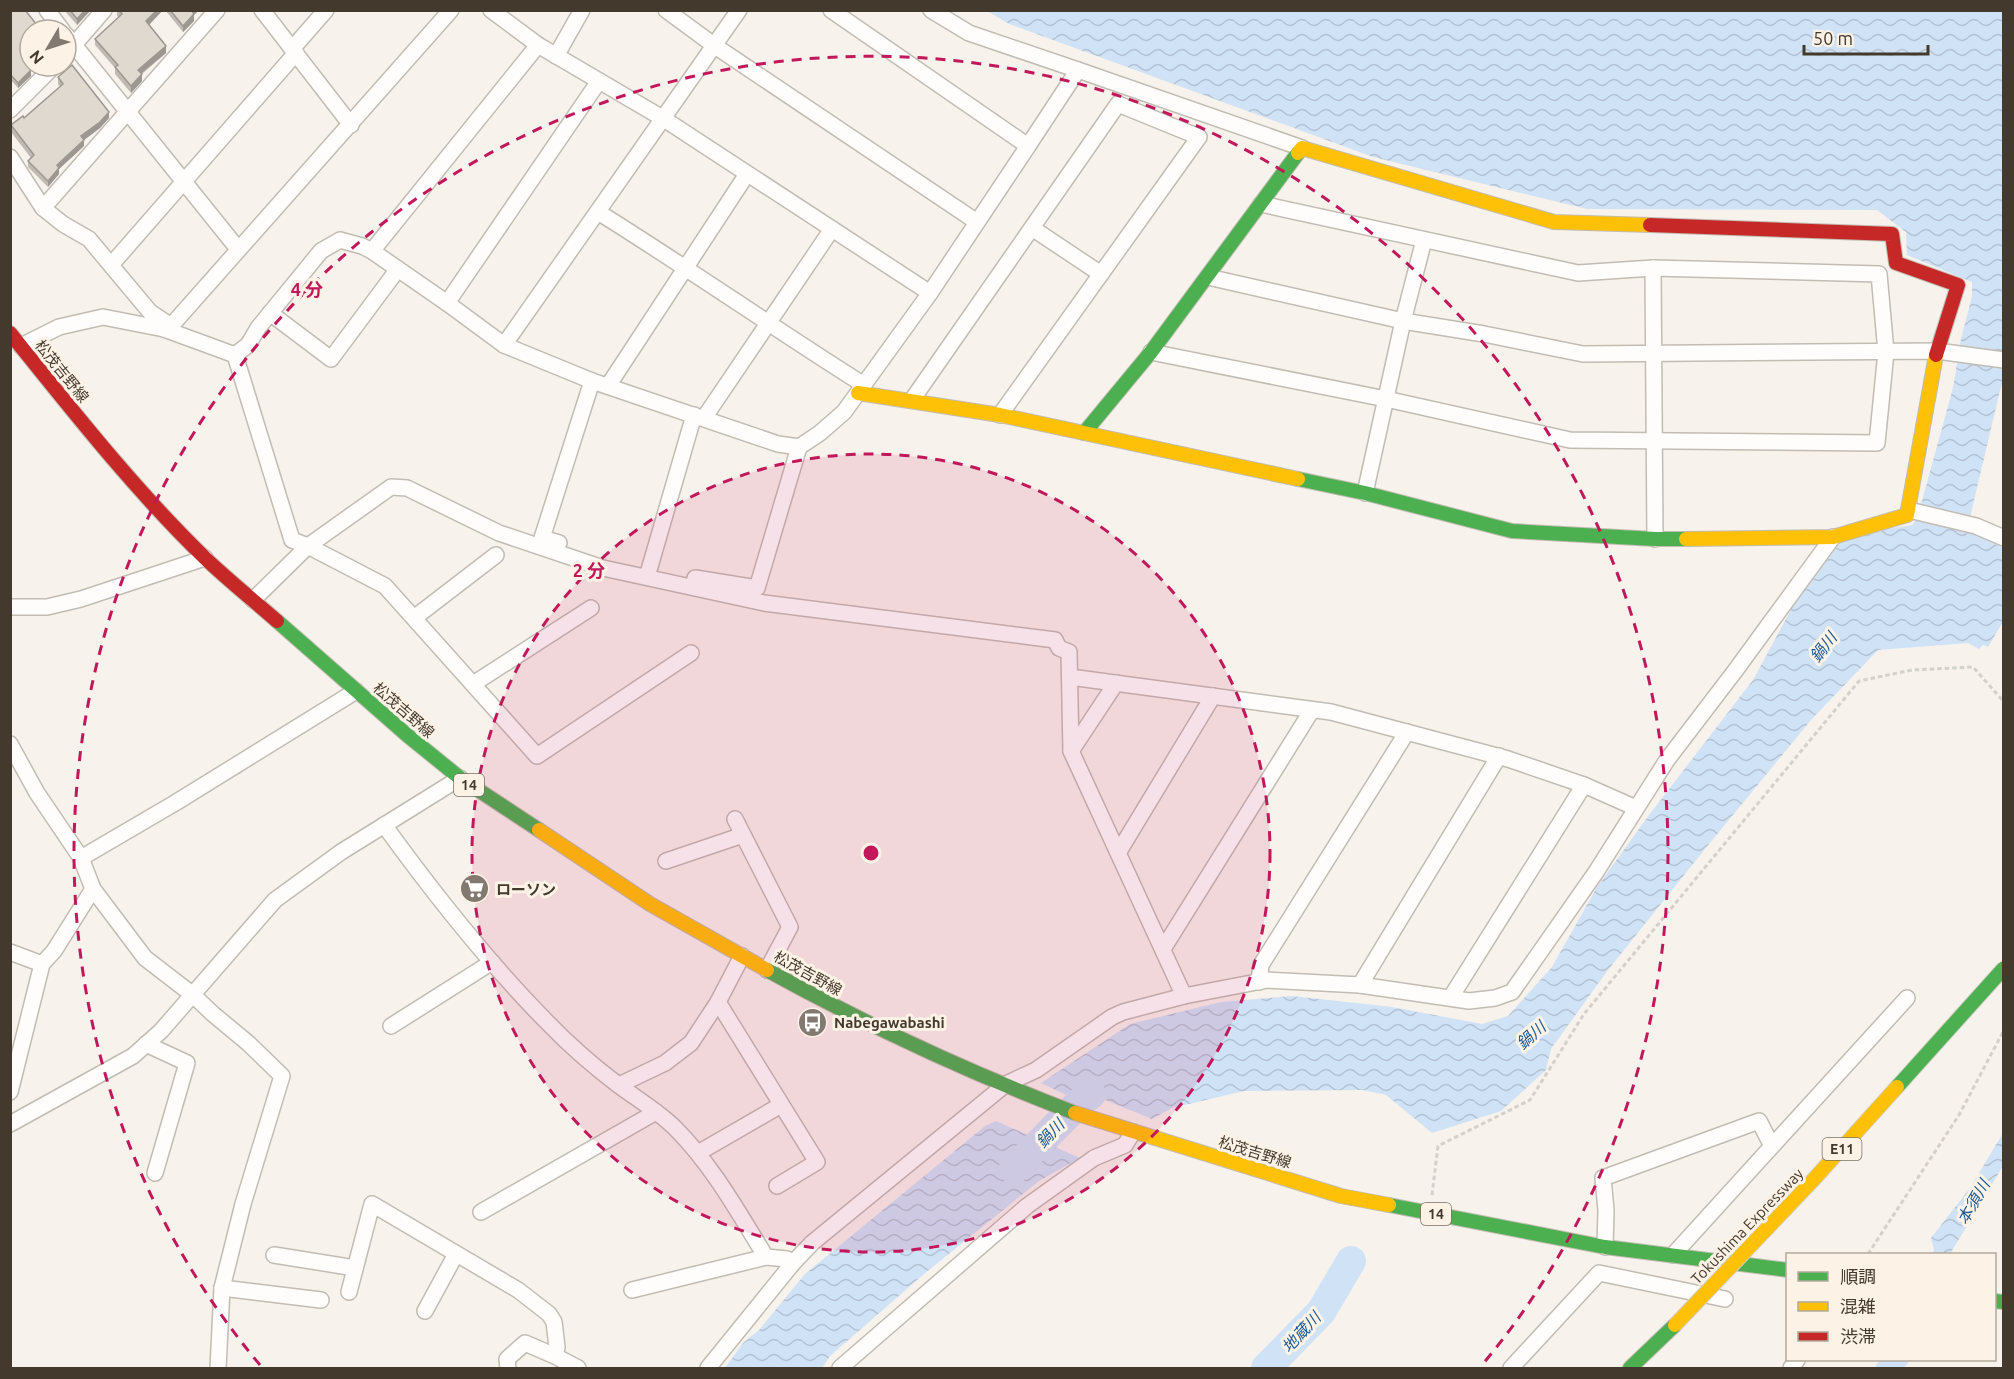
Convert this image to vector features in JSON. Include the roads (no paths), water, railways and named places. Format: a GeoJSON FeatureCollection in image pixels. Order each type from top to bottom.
{"type":"FeatureCollection","features":[{"type":"Feature","properties":{"kind":"main road"},"geometry":{"type":"LineString","coordinates":[[861,389],[1000,415],[1083,433],[1365,494],[1512,531],[1655,539],[1833,537],[1907,515],[1912,510],[1958,285],[1896,263],[1892,234],[1554,222],[1302,148],[1208,278],[1151,352],[1083,433]]}},
{"type":"Feature","properties":{"kind":"main road","name":"松茂吉野線"},"geometry":{"type":"LineString","coordinates":[[10,333],[69,407],[205,558],[356,691],[460,778],[650,904],[834,1007],[1033,1097],[1092,1120],[1341,1196],[1605,1246],[1786,1270]]}},
{"type":"Feature","properties":{"kind":"main road","name":"Tokushima Expressway"},"geometry":{"type":"LineString","coordinates":[[1630,1368],[1675,1325],[1815,1178],[2004,968]]}},
{"type":"Feature","properties":{"kind":"street"},"geometry":{"type":"LineString","coordinates":[[78,36],[104,10]]}},
{"type":"Feature","properties":{"kind":"street"},"geometry":{"type":"LineString","coordinates":[[43,208],[218,10]]}},
{"type":"Feature","properties":{"kind":"street"},"geometry":{"type":"LineString","coordinates":[[262,10],[351,125]]}},
{"type":"Feature","properties":{"kind":"street"},"geometry":{"type":"LineString","coordinates":[[111,265],[294,51],[326,10]]}},
{"type":"Feature","properties":{"kind":"street"},"geometry":{"type":"LineString","coordinates":[[168,327],[351,125],[397,69],[451,10]]}},
{"type":"Feature","properties":{"kind":"street"},"geometry":{"type":"LineString","coordinates":[[491,10],[537,45],[664,119],[930,292]]}},
{"type":"Feature","properties":{"kind":"street"},"geometry":{"type":"LineString","coordinates":[[556,56],[582,10]]}},
{"type":"Feature","properties":{"kind":"street"},"geometry":{"type":"LineString","coordinates":[[666,10],[715,46],[977,222]]}},
{"type":"Feature","properties":{"kind":"street"},"geometry":{"type":"LineString","coordinates":[[504,345],[739,10]]}},
{"type":"Feature","properties":{"kind":"street"},"geometry":{"type":"LineString","coordinates":[[831,10],[1028,146]]}},
{"type":"Feature","properties":{"kind":"street"},"geometry":{"type":"LineString","coordinates":[[931,10],[969,33],[1302,148]]}},
{"type":"Feature","properties":{"kind":"street"},"geometry":{"type":"LineString","coordinates":[[372,251],[537,45]]}},
{"type":"Feature","properties":{"kind":"street"},"geometry":{"type":"LineString","coordinates":[[78,55],[128,113],[238,249]]}},
{"type":"Feature","properties":{"kind":"street"},"geometry":{"type":"LineString","coordinates":[[592,381],[542,538],[635,568],[757,588],[799,447],[820,433],[844,412],[930,292],[1078,70]]}},
{"type":"Feature","properties":{"kind":"street"},"geometry":{"type":"LineString","coordinates":[[12,104],[41,78]]}},
{"type":"Feature","properties":{"kind":"street"},"geometry":{"type":"LineString","coordinates":[[447,303],[599,81]]}},
{"type":"Feature","properties":{"kind":"street"},"geometry":{"type":"LineString","coordinates":[[912,400],[1118,104],[1199,137],[1000,415]]}},
{"type":"Feature","properties":{"kind":"street"},"geometry":{"type":"LineString","coordinates":[[10,158],[43,208],[63,224],[89,239],[150,312],[168,327]]}},
{"type":"Feature","properties":{"kind":"street"},"geometry":{"type":"LineString","coordinates":[[608,386],[747,174]]}},
{"type":"Feature","properties":{"kind":"street"},"geometry":{"type":"LineString","coordinates":[[1151,352],[1386,399],[1570,440],[1877,443],[1886,352],[1879,274],[1653,268],[1578,273],[1261,204]]}},
{"type":"Feature","properties":{"kind":"street"},"geometry":{"type":"LineString","coordinates":[[598,212],[686,267],[861,389]]}},
{"type":"Feature","properties":{"kind":"street"},"geometry":{"type":"LineString","coordinates":[[1032,228],[1101,274]]}},
{"type":"Feature","properties":{"kind":"street"},"geometry":{"type":"LineString","coordinates":[[650,570],[699,417],[768,324],[832,229]]}},
{"type":"Feature","properties":{"kind":"street"},"geometry":{"type":"LineString","coordinates":[[235,355],[248,345],[258,328],[321,251],[340,240],[372,251],[504,345],[592,381],[778,444],[799,447]]}},
{"type":"Feature","properties":{"kind":"street"},"geometry":{"type":"LineString","coordinates":[[1365,494],[1403,321],[1424,240]]}},
{"type":"Feature","properties":{"kind":"street"},"geometry":{"type":"LineString","coordinates":[[1653,268],[1655,539]]}},
{"type":"Feature","properties":{"kind":"street"},"geometry":{"type":"LineString","coordinates":[[270,313],[331,359],[398,269]]}},
{"type":"Feature","properties":{"kind":"street"},"geometry":{"type":"LineString","coordinates":[[1208,278],[1403,321],[1484,334],[1583,354],[1944,351],[2004,360]]}},
{"type":"Feature","properties":{"kind":"street"},"geometry":{"type":"LineString","coordinates":[[21,346],[59,327],[103,317],[168,327],[235,355]]}},
{"type":"Feature","properties":{"kind":"street"},"geometry":{"type":"LineString","coordinates":[[235,355],[292,540],[385,586],[537,756],[691,653]]}},
{"type":"Feature","properties":{"kind":"street"},"geometry":{"type":"LineString","coordinates":[[253,600],[308,546],[391,487],[407,488],[499,533],[603,568],[764,603],[1055,640],[1059,648],[1069,652],[1071,751],[1184,996]]}},
{"type":"Feature","properties":{"kind":"street"},"geometry":{"type":"LineString","coordinates":[[1912,510],[1976,526],[2004,538]]}},
{"type":"Feature","properties":{"kind":"street"},"geometry":{"type":"LineString","coordinates":[[708,1368],[793,1263],[834,1225],[1006,1084],[1036,1070],[1112,1017],[1184,996],[1268,980],[1360,985],[1451,997],[1469,1002],[1495,998],[1512,992],[1596,872],[1667,760],[1833,537]]}},
{"type":"Feature","properties":{"kind":"street"},"geometry":{"type":"LineString","coordinates":[[414,618],[496,555]]}},
{"type":"Feature","properties":{"kind":"street"},"geometry":{"type":"LineString","coordinates":[[10,607],[47,607],[81,599],[205,558]]}},
{"type":"Feature","properties":{"kind":"street"},"geometry":{"type":"LineString","coordinates":[[472,684],[591,608]]}},
{"type":"Feature","properties":{"kind":"street"},"geometry":{"type":"LineString","coordinates":[[1070,677],[1330,712],[1499,756],[1584,785],[1636,808]]}},
{"type":"Feature","properties":{"kind":"street"},"geometry":{"type":"LineString","coordinates":[[1071,751],[1116,683]]}},
{"type":"Feature","properties":{"kind":"street"},"geometry":{"type":"LineString","coordinates":[[81,858],[356,691]]}},
{"type":"Feature","properties":{"kind":"street"},"geometry":{"type":"LineString","coordinates":[[1118,853],[1213,696]]}},
{"type":"Feature","properties":{"kind":"street"},"geometry":{"type":"LineString","coordinates":[[1163,949],[1312,710]]}},
{"type":"Feature","properties":{"kind":"street"},"geometry":{"type":"LineString","coordinates":[[1259,982],[1261,965],[1407,732]]}},
{"type":"Feature","properties":{"kind":"street"},"geometry":{"type":"LineString","coordinates":[[10,744],[37,793],[81,858],[93,889],[145,958],[193,995],[282,1076],[243,1204],[222,1288],[218,1368]]}},
{"type":"Feature","properties":{"kind":"street"},"geometry":{"type":"LineString","coordinates":[[1360,985],[1499,756]]}},
{"type":"Feature","properties":{"kind":"street"},"geometry":{"type":"LineString","coordinates":[[10,1124],[133,1056],[161,1031],[275,900],[341,852],[460,778]]}},
{"type":"Feature","properties":{"kind":"street"},"geometry":{"type":"LineString","coordinates":[[1451,997],[1584,785]]}},
{"type":"Feature","properties":{"kind":"street"},"geometry":{"type":"LineString","coordinates":[[735,819],[790,927],[767,970]]}},
{"type":"Feature","properties":{"kind":"street"},"geometry":{"type":"LineString","coordinates":[[384,825],[436,895],[546,1022],[584,1058],[656,1112],[698,1153],[717,1177],[766,1257]]}},
{"type":"Feature","properties":{"kind":"street"},"geometry":{"type":"LineString","coordinates":[[666,861],[743,835]]}},
{"type":"Feature","properties":{"kind":"street"},"geometry":{"type":"LineString","coordinates":[[10,1092],[15,1051],[42,964],[54,951],[93,889]]}},
{"type":"Feature","properties":{"kind":"street"},"geometry":{"type":"LineString","coordinates":[[10,952],[42,964]]}},
{"type":"Feature","properties":{"kind":"street"},"geometry":{"type":"LineString","coordinates":[[619,1085],[665,1063],[691,1043],[718,1002],[742,956]]}},
{"type":"Feature","properties":{"kind":"street"},"geometry":{"type":"LineString","coordinates":[[391,1026],[492,962]]}},
{"type":"Feature","properties":{"kind":"street"},"geometry":{"type":"LineString","coordinates":[[1673,1255],[1908,998]]}},
{"type":"Feature","properties":{"kind":"street"},"geometry":{"type":"LineString","coordinates":[[718,1002],[817,1162],[777,1186]]}},
{"type":"Feature","properties":{"kind":"street"},"geometry":{"type":"LineString","coordinates":[[146,1044],[187,1063],[155,1173]]}},
{"type":"Feature","properties":{"kind":"street"},"geometry":{"type":"LineString","coordinates":[[698,1153],[781,1105]]}},
{"type":"Feature","properties":{"kind":"street"},"geometry":{"type":"LineString","coordinates":[[481,1212],[656,1112]]}},
{"type":"Feature","properties":{"kind":"street"},"geometry":{"type":"LineString","coordinates":[[1605,1246],[1606,1210],[1603,1178],[1760,1121],[1772,1146]]}},
{"type":"Feature","properties":{"kind":"street"},"geometry":{"type":"LineString","coordinates":[[840,1368],[1026,1206],[1094,1158],[1125,1144],[1133,1132]]}},
{"type":"Feature","properties":{"kind":"street"},"geometry":{"type":"LineString","coordinates":[[349,1292],[372,1204],[518,1290],[549,1314],[554,1322],[557,1347],[555,1356]]}},
{"type":"Feature","properties":{"kind":"street"},"geometry":{"type":"LineString","coordinates":[[425,1311],[456,1254]]}},
{"type":"Feature","properties":{"kind":"street"},"geometry":{"type":"LineString","coordinates":[[273,1255],[355,1268]]}},
{"type":"Feature","properties":{"kind":"street"},"geometry":{"type":"LineString","coordinates":[[632,1290],[766,1257],[787,1259],[793,1263]]}},
{"type":"Feature","properties":{"kind":"street"},"geometry":{"type":"LineString","coordinates":[[1511,1368],[1599,1273],[1725,1299]]}},
{"type":"Feature","properties":{"kind":"street"},"geometry":{"type":"LineString","coordinates":[[222,1288],[321,1300]]}},
{"type":"Feature","properties":{"kind":"street"},"geometry":{"type":"LineString","coordinates":[[508,1368],[507,1359],[525,1343],[578,1368]]}},
{"type":"Feature","properties":{"kind":"water"},"geometry":{"type":"Polygon","coordinates":[[[987,11],[2003,11],[2003,381],[1967,530],[2003,548],[2003,622],[1988,647],[1983,645],[1979,649],[1968,643],[1878,650],[1811,720],[1608,970],[1551,1049],[1546,1070],[1501,1111],[1432,1133],[1386,1095],[1363,1090],[1244,1091],[1172,1108],[1152,1119],[1105,1100],[1093,1108],[1041,1083],[1130,1024],[1221,1002],[1292,996],[1392,1007],[1482,1024],[1508,1016],[1552,967],[1597,887],[1649,815],[1753,680],[1794,604],[1845,536],[1912,525],[1917,519],[1953,388],[1961,339],[1972,296],[1972,282],[1907,255],[1906,232],[1877,210],[1587,209],[1373,157],[1009,24],[987,11]]]}},
{"type":"Feature","properties":{"kind":"water"},"geometry":{"type":"Polygon","coordinates":[[[996,1121],[1080,1158],[1039,1181],[924,1274],[830,1356],[822,1368],[725,1368],[743,1343],[759,1330],[805,1274],[985,1126],[996,1121]]]}},
{"type":"Feature","properties":{"kind":"water","name":"本須川"},"geometry":{"type":"Polygon","coordinates":[[[2003,1133],[2003,1166],[1951,1253],[1932,1253],[1931,1238],[1970,1188],[2003,1133]]]}},
{"type":"Feature","properties":{"kind":"water"},"geometry":{"type":"Polygon","coordinates":[[[1879,1361],[1909,1361],[1904,1368],[1874,1368],[1879,1361]]]}},
{"type":"Feature","properties":{"kind":"waterway","name":"鍋川"},"geometry":{"type":"LineString","coordinates":[[1014,1169],[1079,1103],[1091,1094]]}},
{"type":"Feature","properties":{"kind":"waterway","name":"地蔵川"},"geometry":{"type":"LineString","coordinates":[[1266,1368],[1321,1312],[1351,1261]]}},
{"type":"Feature","properties":{"kind":"place","name":"ローソン"},"geometry":{"type":"Point","coordinates":[475,889]}},
{"type":"Feature","properties":{"kind":"place","name":"Nabegawabashi"},"geometry":{"type":"Point","coordinates":[813,1022]}}]}
